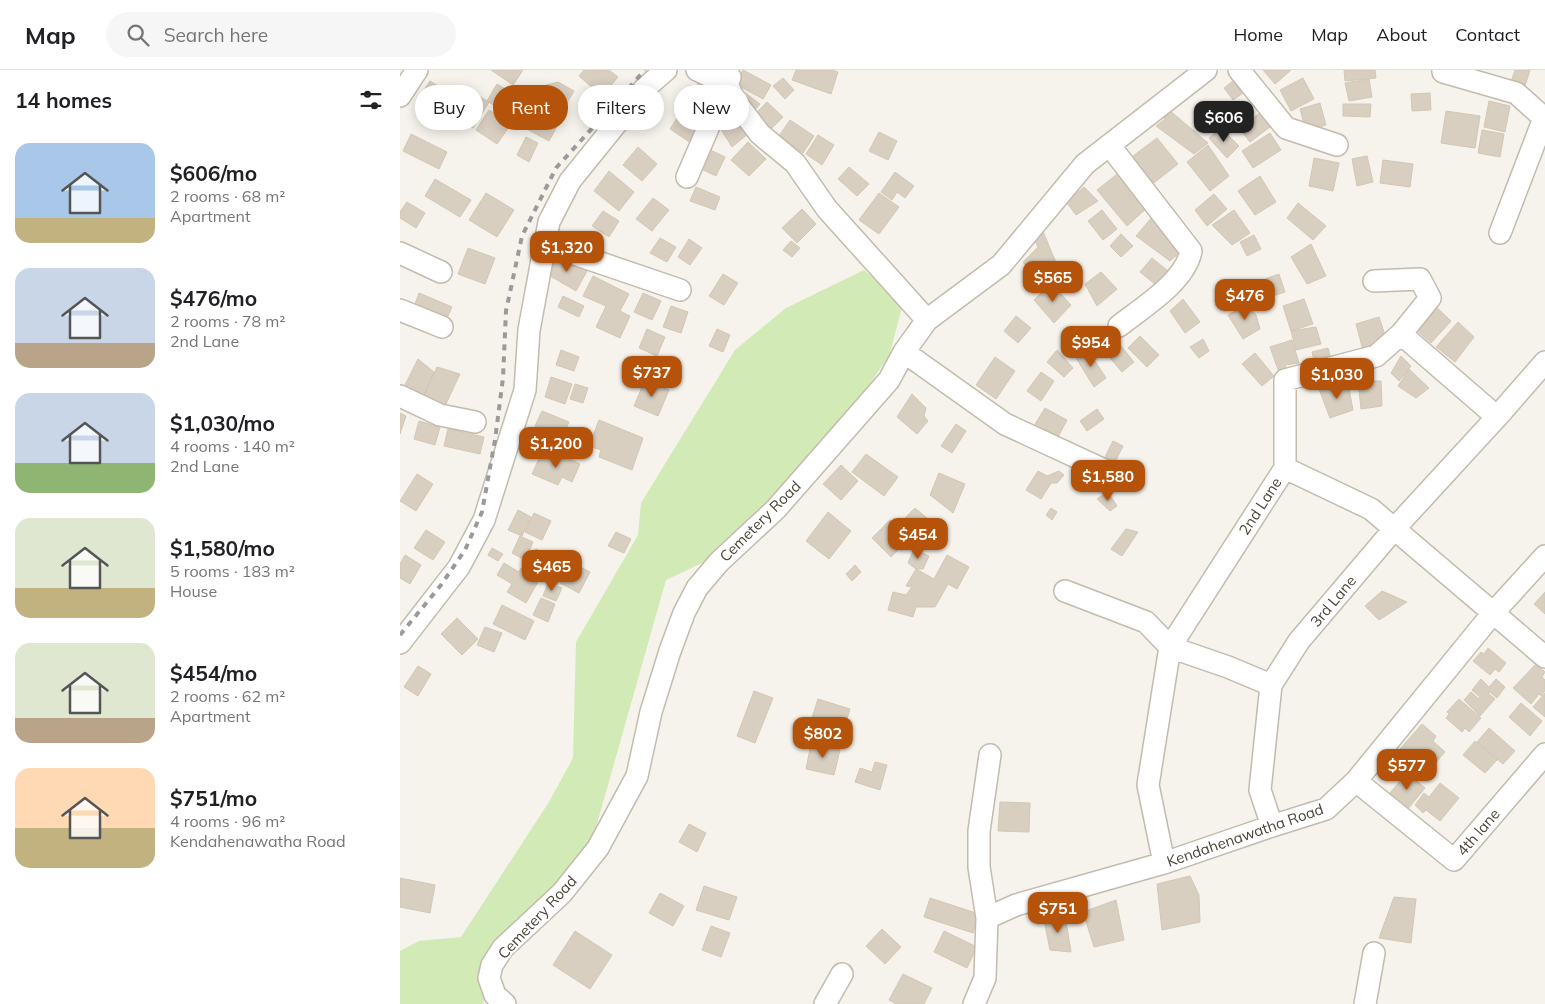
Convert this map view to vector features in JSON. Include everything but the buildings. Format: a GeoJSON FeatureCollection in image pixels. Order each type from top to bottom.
{"type":"FeatureCollection","features":[{"type":"Feature","properties":{"kind":"street"},"geometry":{"type":"LineString","coordinates":[[400,96],[417,70]]}},
{"type":"Feature","properties":{"kind":"street"},"geometry":{"type":"LineString","coordinates":[[400,643],[459,567],[484,520],[525,390],[529,330],[549,222],[570,181],[645,88],[662,71],[690,70]]}},
{"type":"Feature","properties":{"kind":"street"},"geometry":{"type":"LineString","coordinates":[[697,70],[730,77]]}},
{"type":"Feature","properties":{"kind":"street","name":"Cemetery Road"},"geometry":{"type":"LineString","coordinates":[[505,1004],[495,995],[489,978],[492,965],[503,948],[562,893],[598,848],[637,776],[651,712],[670,651],[684,613],[698,588],[719,562],[789,495],[889,380],[904,352],[927,320],[1001,265],[1085,164],[1206,70]]}},
{"type":"Feature","properties":{"kind":"street"},"geometry":{"type":"LineString","coordinates":[[1239,70],[1286,128],[1336,145]]}},
{"type":"Feature","properties":{"kind":"street"},"geometry":{"type":"LineString","coordinates":[[1443,70],[1443,72],[1516,93],[1544,118],[1500,233]]}},
{"type":"Feature","properties":{"kind":"street"},"geometry":{"type":"LineString","coordinates":[[687,177],[730,77]]}},
{"type":"Feature","properties":{"kind":"street"},"geometry":{"type":"LineString","coordinates":[[730,77],[735,102],[760,134],[795,163],[827,209],[927,320]]}},
{"type":"Feature","properties":{"kind":"street"},"geometry":{"type":"LineString","coordinates":[[1110,146],[1191,251],[1189,261],[1179,278],[1119,326]]}},
{"type":"Feature","properties":{"kind":"street"},"geometry":{"type":"LineString","coordinates":[[545,244],[680,290]]}},
{"type":"Feature","properties":{"kind":"street"},"geometry":{"type":"LineString","coordinates":[[400,253],[441,272]]}},
{"type":"Feature","properties":{"kind":"street"},"geometry":{"type":"LineString","coordinates":[[1374,282],[1420,279],[1430,298],[1401,334],[1497,417]]}},
{"type":"Feature","properties":{"kind":"street"},"geometry":{"type":"LineString","coordinates":[[400,310],[442,327]]}},
{"type":"Feature","properties":{"kind":"street","name":"2nd Lane"},"geometry":{"type":"LineString","coordinates":[[1164,863],[1148,785],[1170,647],[1285,468],[1285,380],[1376,356],[1401,334]]}},
{"type":"Feature","properties":{"kind":"street"},"geometry":{"type":"LineString","coordinates":[[904,352],[1005,424],[1116,476]]}},
{"type":"Feature","properties":{"kind":"street","name":"3rd Lane"},"geometry":{"type":"LineString","coordinates":[[1272,826],[1260,790],[1271,685],[1299,641],[1395,528],[1545,362]]}},
{"type":"Feature","properties":{"kind":"street"},"geometry":{"type":"LineString","coordinates":[[400,396],[440,415],[475,422]]}},
{"type":"Feature","properties":{"kind":"street"},"geometry":{"type":"LineString","coordinates":[[1285,468],[1371,509],[1545,657]]}},
{"type":"Feature","properties":{"kind":"street","name":"Kendahenawatha Road"},"geometry":{"type":"LineString","coordinates":[[988,918],[1016,904],[1164,863],[1326,809],[1356,781],[1493,614],[1545,556]]}},
{"type":"Feature","properties":{"kind":"street"},"geometry":{"type":"LineString","coordinates":[[1066,591],[1146,622],[1170,647],[1228,667],[1271,685]]}},
{"type":"Feature","properties":{"kind":"street","name":"4th lane"},"geometry":{"type":"LineString","coordinates":[[1356,781],[1454,860],[1545,754]]}},
{"type":"Feature","properties":{"kind":"street"},"geometry":{"type":"LineString","coordinates":[[974,1004],[985,978],[988,918],[979,867],[979,831],[990,755]]}},
{"type":"Feature","properties":{"kind":"street"},"geometry":{"type":"LineString","coordinates":[[1365,1004],[1374,953]]}},
{"type":"Feature","properties":{"kind":"street"},"geometry":{"type":"LineString","coordinates":[[825,1004],[842,974]]}},
{"type":"Feature","properties":{"kind":"green space"},"geometry":{"type":"Polygon","coordinates":[[[864,270],[903,304],[889,356],[812,467],[747,542],[666,580],[591,845],[494,965],[483,1004],[400,1004],[400,951],[419,941],[461,937],[549,802],[573,758],[576,642],[638,535],[641,503],[735,350],[786,308],[864,270]]]}},
{"type":"Feature","properties":{"kind":"railway"},"geometry":{"type":"LineString","coordinates":[[400,635],[441,585],[465,550],[482,512],[495,440],[503,378],[506,311],[522,236],[556,168],[645,70]]}}]}
